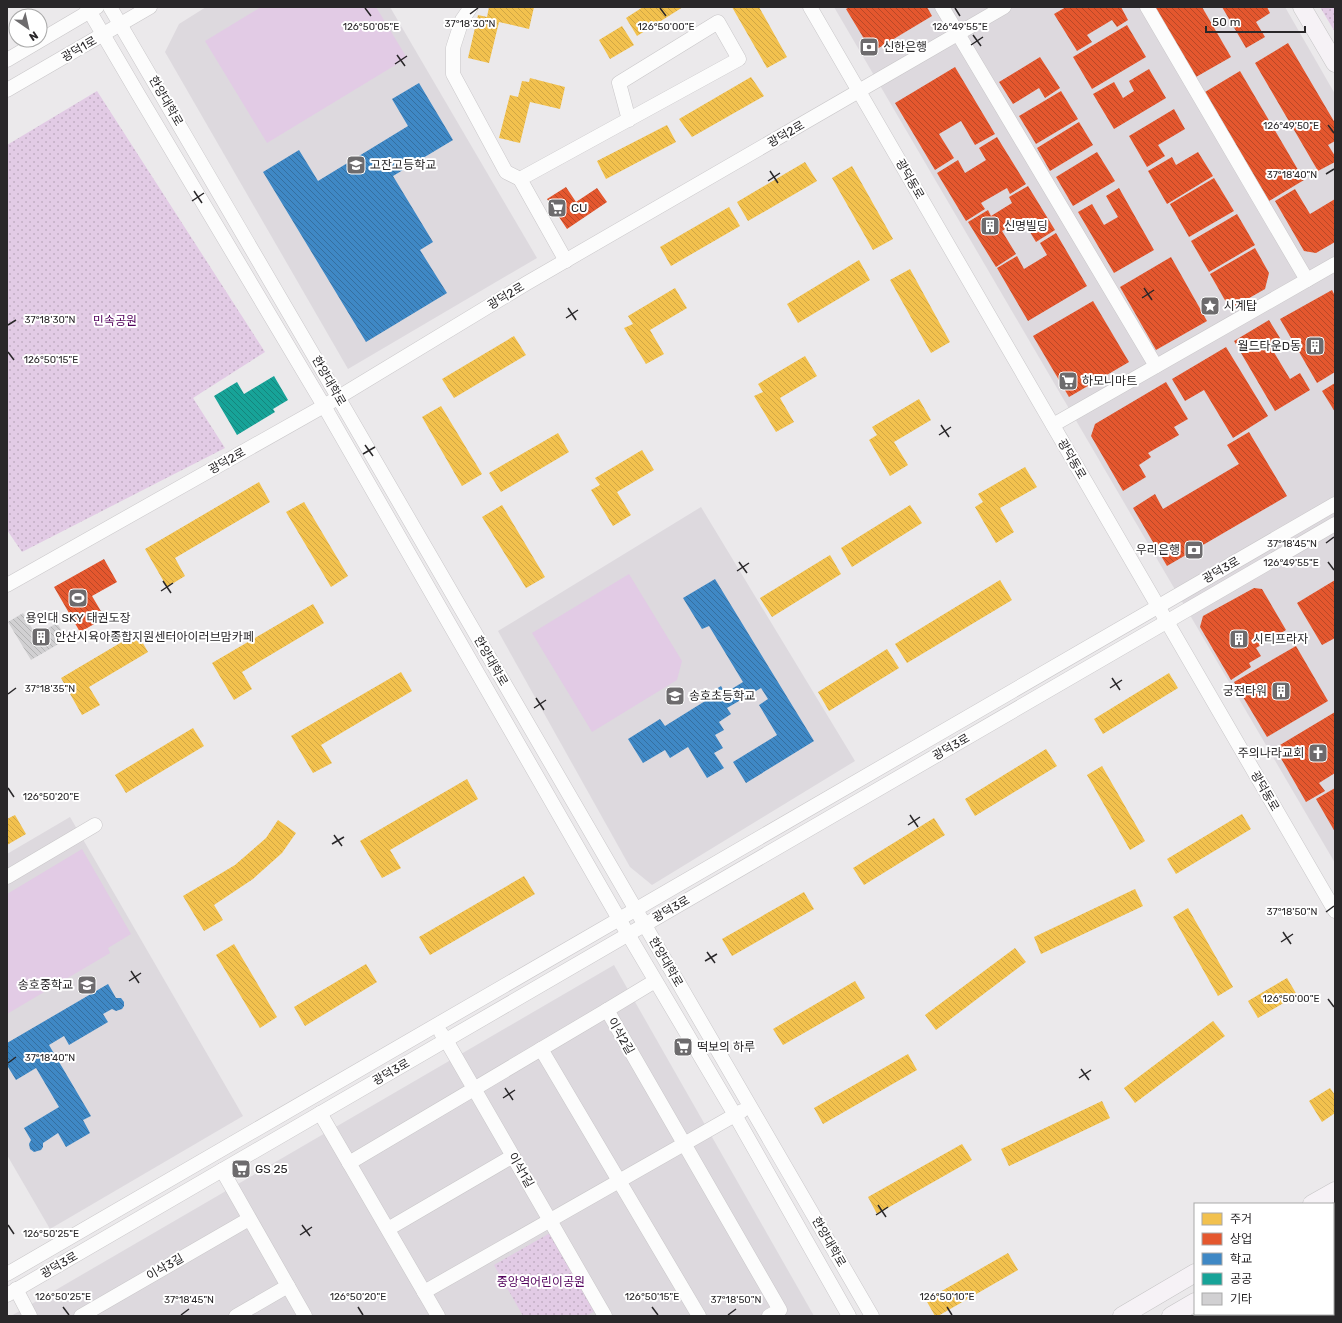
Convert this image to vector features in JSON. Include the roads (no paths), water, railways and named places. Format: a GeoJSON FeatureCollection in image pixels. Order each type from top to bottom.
{"type":"FeatureCollection","features":[{"type":"Feature","properties":{"kind":"main road"},"geometry":{"type":"LineString","coordinates":[[1302,7],[1335,63]]}},
{"type":"Feature","properties":{"kind":"main road"},"geometry":{"type":"LineString","coordinates":[[1314,1203],[1335,1190]]}},
{"type":"Feature","properties":{"kind":"main road"},"geometry":{"type":"LineString","coordinates":[[1122,1316],[1194,1274]]}},
{"type":"Feature","properties":{"kind":"main road"},"geometry":{"type":"LineString","coordinates":[[1171,1316],[1194,1303]]}},
{"type":"Feature","properties":{"kind":"street","name":"한양대학로"},"geometry":{"type":"LineString","coordinates":[[110,7],[872,1316]]}},
{"type":"Feature","properties":{"kind":"street","name":"광덕1로"},"geometry":{"type":"LineString","coordinates":[[7,90],[150,7]]}},
{"type":"Feature","properties":{"kind":"street"},"geometry":{"type":"LineString","coordinates":[[471,7],[462,20],[453,48],[453,74],[506,172],[520,179],[566,261]]}},
{"type":"Feature","properties":{"kind":"street","name":"광덕동로"},"geometry":{"type":"LineString","coordinates":[[810,7],[1335,911]]}},
{"type":"Feature","properties":{"kind":"street"},"geometry":{"type":"LineString","coordinates":[[942,7],[1156,366]]}},
{"type":"Feature","properties":{"kind":"street","name":"광덕2로"},"geometry":{"type":"LineString","coordinates":[[7,585],[324,406],[566,261],[1004,7]]}},
{"type":"Feature","properties":{"kind":"street"},"geometry":{"type":"LineString","coordinates":[[1147,7],[1308,280]]}},
{"type":"Feature","properties":{"kind":"street","name":"한양대학로"},"geometry":{"type":"LineString","coordinates":[[92,8],[103,35],[324,406],[619,919],[735,1115],[849,1316]]}},
{"type":"Feature","properties":{"kind":"street"},"geometry":{"type":"LineString","coordinates":[[7,60],[92,8]]}},
{"type":"Feature","properties":{"kind":"street"},"geometry":{"type":"LineString","coordinates":[[520,179],[629,120],[739,59],[718,22],[619,83],[629,120]]}},
{"type":"Feature","properties":{"kind":"street"},"geometry":{"type":"LineString","coordinates":[[1053,425],[1335,264]]}},
{"type":"Feature","properties":{"kind":"street","name":"광덕3로"},"geometry":{"type":"LineString","coordinates":[[7,1274],[1335,504]]}},
{"type":"Feature","properties":{"kind":"street","name":"광덕3로"},"geometry":{"type":"LineString","coordinates":[[11,1292],[1335,524]]}},
{"type":"Feature","properties":{"kind":"street"},"geometry":{"type":"LineString","coordinates":[[7,876],[95,825]]}},
{"type":"Feature","properties":{"kind":"street"},"geometry":{"type":"LineString","coordinates":[[607,1010],[655,981]]}},
{"type":"Feature","properties":{"kind":"street","name":"이삭2길"},"geometry":{"type":"LineString","coordinates":[[349,1163],[607,1010],[684,1144],[778,1314]]}},
{"type":"Feature","properties":{"kind":"street","name":"이삭1길"},"geometry":{"type":"LineString","coordinates":[[435,1026],[446,1040],[605,1316]]}},
{"type":"Feature","properties":{"kind":"street"},"geometry":{"type":"LineString","coordinates":[[541,1049],[699,1316]]}},
{"type":"Feature","properties":{"kind":"street"},"geometry":{"type":"LineString","coordinates":[[424,1292],[749,1106]]}},
{"type":"Feature","properties":{"kind":"street"},"geometry":{"type":"LineString","coordinates":[[320,1113],[438,1316]]}},
{"type":"Feature","properties":{"kind":"street"},"geometry":{"type":"LineString","coordinates":[[388,1230],[513,1156]]}},
{"type":"Feature","properties":{"kind":"street"},"geometry":{"type":"LineString","coordinates":[[222,1170],[305,1316]]}},
{"type":"Feature","properties":{"kind":"street","name":"이삭3길"},"geometry":{"type":"LineString","coordinates":[[81,1316],[249,1219]]}},
{"type":"Feature","properties":{"kind":"street"},"geometry":{"type":"LineString","coordinates":[[236,1316],[288,1286]]}},
{"type":"Feature","properties":{"kind":"street"},"geometry":{"type":"LineString","coordinates":[[11,1292],[30,1316]]}},
{"type":"Feature","properties":{"kind":"place","name":"신한은행"},"geometry":{"type":"Point","coordinates":[869,47]}},
{"type":"Feature","properties":{"kind":"place","name":"고잔고등학교"},"geometry":{"type":"Point","coordinates":[356,165]}},
{"type":"Feature","properties":{"kind":"place","name":"CU"},"geometry":{"type":"Point","coordinates":[557,208]}},
{"type":"Feature","properties":{"kind":"place","name":"신명빌딩"},"geometry":{"type":"Point","coordinates":[990,226]}},
{"type":"Feature","properties":{"kind":"place","name":"시계탑"},"geometry":{"type":"Point","coordinates":[1210,306]}},
{"type":"Feature","properties":{"kind":"place","name":"월드타운D동"},"geometry":{"type":"Point","coordinates":[1315,346]}},
{"type":"Feature","properties":{"kind":"place","name":"하모니마트"},"geometry":{"type":"Point","coordinates":[1068,381]}},
{"type":"Feature","properties":{"kind":"place","name":"우리은행"},"geometry":{"type":"Point","coordinates":[1194,550]}},
{"type":"Feature","properties":{"kind":"place","name":"용인대 SKY 태권도장"},"geometry":{"type":"Point","coordinates":[78,598]}},
{"type":"Feature","properties":{"kind":"place","name":"안산시육아종합지원센터아이러브맘카페"},"geometry":{"type":"Point","coordinates":[41,637]}},
{"type":"Feature","properties":{"kind":"place","name":"시티프라자"},"geometry":{"type":"Point","coordinates":[1239,639]}},
{"type":"Feature","properties":{"kind":"place","name":"궁전타워"},"geometry":{"type":"Point","coordinates":[1281,691]}},
{"type":"Feature","properties":{"kind":"place","name":"송호초등학교"},"geometry":{"type":"Point","coordinates":[675,696]}},
{"type":"Feature","properties":{"kind":"place","name":"주의나라교회"},"geometry":{"type":"Point","coordinates":[1318,753]}},
{"type":"Feature","properties":{"kind":"place","name":"송호중학교"},"geometry":{"type":"Point","coordinates":[87,985]}},
{"type":"Feature","properties":{"kind":"place","name":"떡보의 하루"},"geometry":{"type":"Point","coordinates":[683,1047]}},
{"type":"Feature","properties":{"kind":"place","name":"GS 25"},"geometry":{"type":"Point","coordinates":[241,1169]}},
{"type":"Feature","properties":{"kind":"park label","name":"민속공원"},"geometry":{"type":"Point","coordinates":[115,321]}},
{"type":"Feature","properties":{"kind":"park label","name":"중앙역어린이공원"},"geometry":{"type":"Point","coordinates":[541,1282]}}]}
